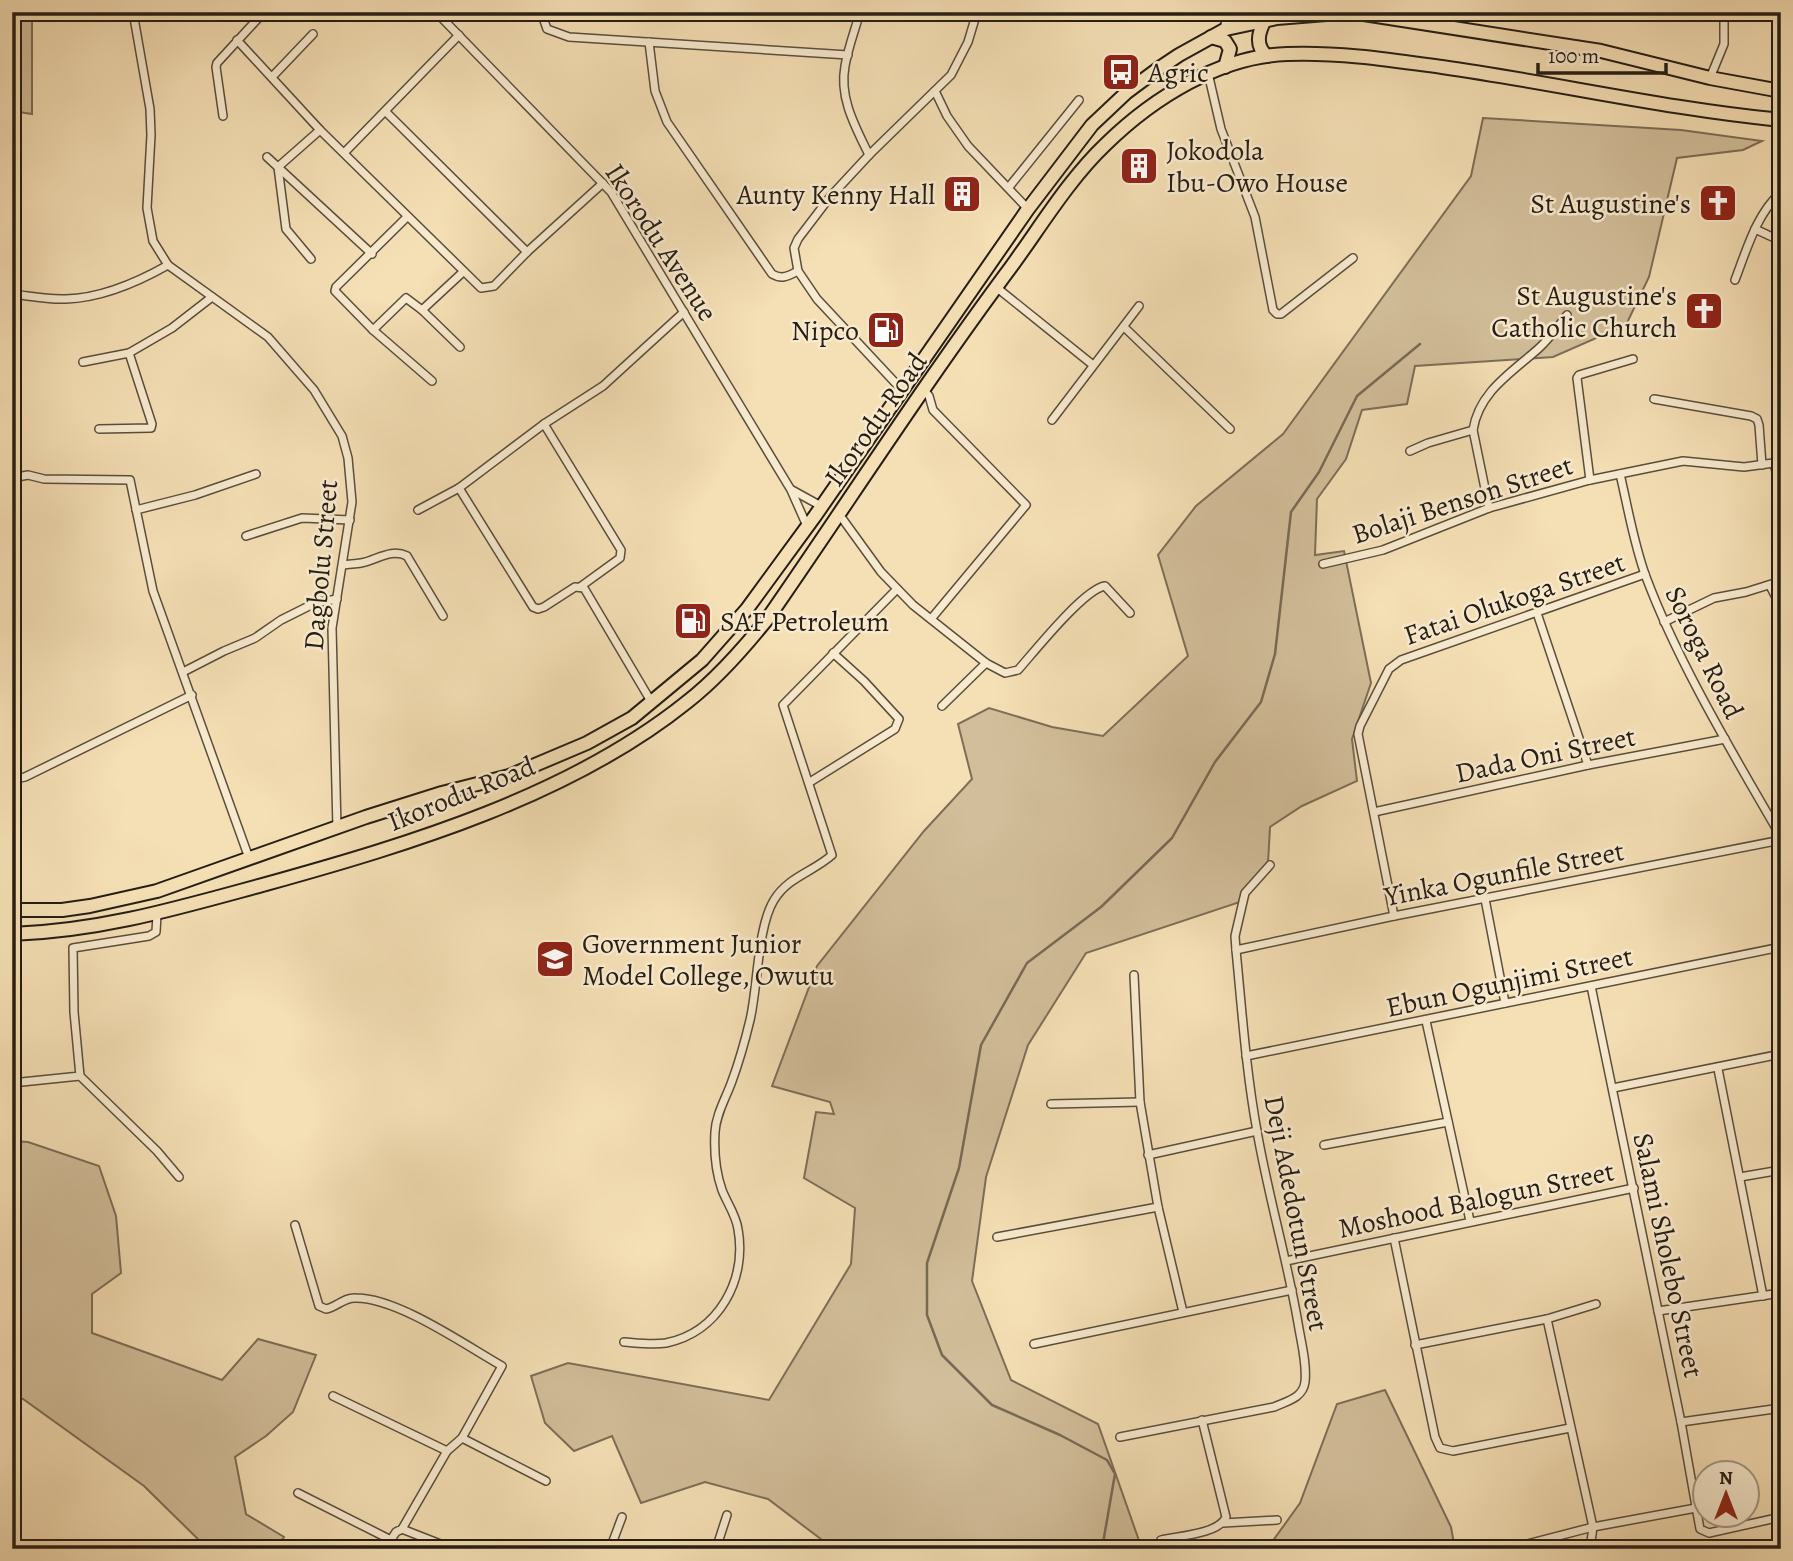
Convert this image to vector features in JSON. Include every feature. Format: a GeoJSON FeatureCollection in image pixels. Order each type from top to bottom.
{"type":"FeatureCollection","features":[{"type":"Feature","properties":{"kind":"highway","name":"Ikorodu Road"},"geometry":{"type":"LineString","coordinates":[[12,910],[62,910],[127,898],[196,878],[442,793],[509,776],[542,764],[608,732],[652,703],[724,638],[807,526],[1076,144],[1107,110],[1157,69],[1226,29],[1265,20],[1351,12],[1601,51],[1710,78],[1781,91]]}},
{"type":"Feature","properties":{"kind":"highway"},"geometry":{"type":"LineString","coordinates":[[1265,20],[1259,42],[1261,50],[1267,55]]}},
{"type":"Feature","properties":{"kind":"highway"},"geometry":{"type":"LineString","coordinates":[[1211,37],[1225,41],[1230,49],[1225,67]]}},
{"type":"Feature","properties":{"kind":"highway","name":"Ikorodu Road"},"geometry":{"type":"LineString","coordinates":[[12,934],[92,928],[157,914],[377,853],[454,826],[612,755],[690,701],[748,643],[768,618],[996,287],[1089,161],[1158,102],[1208,73],[1267,55],[1343,54],[1559,85],[1725,114],[1781,120]]}},
{"type":"Feature","properties":{"kind":"street","name":"Dagbolu Street"},"geometry":{"type":"LineString","coordinates":[[133,12],[150,109],[147,218],[153,241],[168,265],[268,337],[314,390],[342,436],[348,458],[352,502],[332,628],[337,828]]}},
{"type":"Feature","properties":{"kind":"street"},"geometry":{"type":"LineString","coordinates":[[223,116],[216,67],[219,59],[264,12]]}},
{"type":"Feature","properties":{"kind":"street","name":"Ikorodu Avenue"},"geometry":{"type":"LineString","coordinates":[[436,12],[603,183],[619,204],[791,490],[807,526]]}},
{"type":"Feature","properties":{"kind":"street"},"geometry":{"type":"LineString","coordinates":[[541,12],[547,29],[569,37],[848,55]]}},
{"type":"Feature","properties":{"kind":"street"},"geometry":{"type":"LineString","coordinates":[[860,12],[844,75],[847,106],[869,155]]}},
{"type":"Feature","properties":{"kind":"street"},"geometry":{"type":"LineString","coordinates":[[902,390],[817,299],[798,271],[794,248],[830,197],[935,91],[959,62],[977,12]]}},
{"type":"Feature","properties":{"kind":"street"},"geometry":{"type":"LineString","coordinates":[[1226,12],[1226,29]]}},
{"type":"Feature","properties":{"kind":"street"},"geometry":{"type":"LineString","coordinates":[[1710,78],[1724,44],[1724,12]]}},
{"type":"Feature","properties":{"kind":"street"},"geometry":{"type":"LineString","coordinates":[[272,77],[313,34]]}},
{"type":"Feature","properties":{"kind":"street"},"geometry":{"type":"LineString","coordinates":[[345,152],[458,35]]}},
{"type":"Feature","properties":{"kind":"street"},"geometry":{"type":"LineString","coordinates":[[237,40],[320,130],[481,288],[494,286],[603,183]]}},
{"type":"Feature","properties":{"kind":"street"},"geometry":{"type":"LineString","coordinates":[[649,42],[655,91],[667,122],[757,257],[778,278],[798,271]]}},
{"type":"Feature","properties":{"kind":"street"},"geometry":{"type":"LineString","coordinates":[[1208,73],[1221,129],[1255,217],[1273,310],[1280,314],[1353,258]]}},
{"type":"Feature","properties":{"kind":"street"},"geometry":{"type":"LineString","coordinates":[[935,91],[956,132],[977,158],[1009,187],[1028,209]]}},
{"type":"Feature","properties":{"kind":"street"},"geometry":{"type":"LineString","coordinates":[[1009,187],[1079,100]]}},
{"type":"Feature","properties":{"kind":"street"},"geometry":{"type":"LineString","coordinates":[[386,112],[527,252]]}},
{"type":"Feature","properties":{"kind":"street"},"geometry":{"type":"LineString","coordinates":[[278,167],[320,130]]}},
{"type":"Feature","properties":{"kind":"street"},"geometry":{"type":"LineString","coordinates":[[267,157],[372,254]]}},
{"type":"Feature","properties":{"kind":"street"},"geometry":{"type":"LineString","coordinates":[[278,167],[286,229],[311,259]]}},
{"type":"Feature","properties":{"kind":"street"},"geometry":{"type":"LineString","coordinates":[[1735,280],[1765,209],[1781,192]]}},
{"type":"Feature","properties":{"kind":"street"},"geometry":{"type":"LineString","coordinates":[[407,217],[335,291],[373,330],[432,381]]}},
{"type":"Feature","properties":{"kind":"street"},"geometry":{"type":"LineString","coordinates":[[1755,229],[1781,241]]}},
{"type":"Feature","properties":{"kind":"street"},"geometry":{"type":"LineString","coordinates":[[12,294],[52,299],[87,297],[137,281],[168,265]]}},
{"type":"Feature","properties":{"kind":"street"},"geometry":{"type":"LineString","coordinates":[[422,310],[463,272]]}},
{"type":"Feature","properties":{"kind":"street"},"geometry":{"type":"LineString","coordinates":[[996,287],[1093,365]]}},
{"type":"Feature","properties":{"kind":"street"},"geometry":{"type":"LineString","coordinates":[[83,362],[129,353],[172,328],[212,297]]}},
{"type":"Feature","properties":{"kind":"street"},"geometry":{"type":"LineString","coordinates":[[373,330],[404,299],[409,299],[460,347]]}},
{"type":"Feature","properties":{"kind":"street"},"geometry":{"type":"LineString","coordinates":[[1052,420],[1139,306]]}},
{"type":"Feature","properties":{"kind":"street"},"geometry":{"type":"LineString","coordinates":[[418,510],[458,488],[544,424],[603,386],[684,312]]}},
{"type":"Feature","properties":{"kind":"street"},"geometry":{"type":"LineString","coordinates":[[1489,508],[1473,430],[1475,417],[1480,405],[1495,386],[1544,343],[1567,315]]}},
{"type":"Feature","properties":{"kind":"street"},"geometry":{"type":"LineString","coordinates":[[1124,327],[1230,429]]}},
{"type":"Feature","properties":{"kind":"street"},"geometry":{"type":"LineString","coordinates":[[99,429],[151,428],[129,353]]}},
{"type":"Feature","properties":{"kind":"street"},"geometry":{"type":"LineString","coordinates":[[1590,480],[1577,378],[1579,374],[1633,359]]}},
{"type":"Feature","properties":{"kind":"street"},"geometry":{"type":"LineString","coordinates":[[924,390],[933,410],[1026,505],[930,619]]}},
{"type":"Feature","properties":{"kind":"street"},"geometry":{"type":"LineString","coordinates":[[1654,399],[1757,419],[1762,465]]}},
{"type":"Feature","properties":{"kind":"street"},"geometry":{"type":"LineString","coordinates":[[458,488],[533,607],[544,607],[575,587],[580,587],[620,558],[621,550],[544,424]]}},
{"type":"Feature","properties":{"kind":"street"},"geometry":{"type":"LineString","coordinates":[[1410,451],[1427,443],[1473,430]]}},
{"type":"Feature","properties":{"kind":"street","name":"Bolaji Benson Street"},"geometry":{"type":"LineString","coordinates":[[1323,564],[1383,550],[1489,508],[1590,480],[1684,461],[1744,467],[1777,463]]}},
{"type":"Feature","properties":{"kind":"street"},"geometry":{"type":"LineString","coordinates":[[1777,463],[1781,488]]}},
{"type":"Feature","properties":{"kind":"street"},"geometry":{"type":"LineString","coordinates":[[136,510],[195,495],[256,474]]}},
{"type":"Feature","properties":{"kind":"street","name":"Soroga Road"},"geometry":{"type":"LineString","coordinates":[[1620,474],[1645,575],[1664,622],[1781,838]]}},
{"type":"Feature","properties":{"kind":"street"},"geometry":{"type":"LineString","coordinates":[[12,478],[28,475],[44,479],[130,480],[153,591],[249,858]]}},
{"type":"Feature","properties":{"kind":"street"},"geometry":{"type":"LineString","coordinates":[[791,490],[821,506]]}},
{"type":"Feature","properties":{"kind":"street"},"geometry":{"type":"LineString","coordinates":[[838,514],[897,589],[986,663],[1005,673],[1018,670],[1074,609],[1101,586],[1105,586],[1130,612]]}},
{"type":"Feature","properties":{"kind":"street"},"geometry":{"type":"LineString","coordinates":[[246,536],[302,518],[350,520]]}},
{"type":"Feature","properties":{"kind":"street"},"geometry":{"type":"LineString","coordinates":[[343,565],[361,563],[392,552],[407,556],[443,616]]}},
{"type":"Feature","properties":{"kind":"street","name":"Fatai Olukoga Street"},"geometry":{"type":"LineString","coordinates":[[1394,916],[1358,734],[1389,668],[1401,660],[1645,575]]}},
{"type":"Feature","properties":{"kind":"street"},"geometry":{"type":"LineString","coordinates":[[1664,622],[1714,598],[1770,586],[1781,580]]}},
{"type":"Feature","properties":{"kind":"street"},"geometry":{"type":"LineString","coordinates":[[1770,586],[1781,607]]}},
{"type":"Feature","properties":{"kind":"street"},"geometry":{"type":"LineString","coordinates":[[580,587],[652,703]]}},
{"type":"Feature","properties":{"kind":"street"},"geometry":{"type":"LineString","coordinates":[[624,1342],[662,1343],[695,1331],[716,1315],[725,1304],[735,1282],[740,1253],[739,1236],[735,1217],[722,1189],[716,1158],[715,1128],[751,1018],[761,949],[773,902],[794,878],[832,855],[783,705],[897,589]]}},
{"type":"Feature","properties":{"kind":"street"},"geometry":{"type":"LineString","coordinates":[[183,672],[254,638],[281,620],[315,603],[337,599]]}},
{"type":"Feature","properties":{"kind":"street"},"geometry":{"type":"LineString","coordinates":[[1537,612],[1588,765]]}},
{"type":"Feature","properties":{"kind":"street"},"geometry":{"type":"LineString","coordinates":[[810,782],[895,729],[899,723],[899,719],[864,681],[833,653]]}},
{"type":"Feature","properties":{"kind":"street"},"geometry":{"type":"LineString","coordinates":[[942,706],[986,663]]}},
{"type":"Feature","properties":{"kind":"street"},"geometry":{"type":"LineString","coordinates":[[12,780],[25,777],[192,695]]}},
{"type":"Feature","properties":{"kind":"street","name":"Dada Oni Street"},"geometry":{"type":"LineString","coordinates":[[1374,812],[1588,765],[1726,739]]}},
{"type":"Feature","properties":{"kind":"street","name":"Yinka Ogunfile Street"},"geometry":{"type":"LineString","coordinates":[[1236,950],[1781,838]]}},
{"type":"Feature","properties":{"kind":"street","name":"Deji Adedotun Street"},"geometry":{"type":"LineString","coordinates":[[1120,1437],[1274,1407],[1298,1396],[1305,1382],[1292,1290],[1257,1131],[1246,1056],[1235,936],[1245,893],[1270,865]]}},
{"type":"Feature","properties":{"kind":"street"},"geometry":{"type":"LineString","coordinates":[[1485,899],[1504,1003]]}},
{"type":"Feature","properties":{"kind":"street"},"geometry":{"type":"LineString","coordinates":[[157,914],[156,932],[149,936],[73,948],[80,1076],[157,1151],[179,1177]]}},
{"type":"Feature","properties":{"kind":"street","name":"Ebun Ogunjimi Street"},"geometry":{"type":"LineString","coordinates":[[1246,1056],[1781,947]]}},
{"type":"Feature","properties":{"kind":"street"},"geometry":{"type":"LineString","coordinates":[[1134,975],[1140,1102],[1158,1207],[1183,1312]]}},
{"type":"Feature","properties":{"kind":"street","name":"Salami Sholebo Street"},"geometry":{"type":"LineString","coordinates":[[1591,986],[1692,1485]]}},
{"type":"Feature","properties":{"kind":"street"},"geometry":{"type":"LineString","coordinates":[[1426,1021],[1470,1221]]}},
{"type":"Feature","properties":{"kind":"street"},"geometry":{"type":"LineString","coordinates":[[1613,1088],[1718,1069],[1781,1054]]}},
{"type":"Feature","properties":{"kind":"street"},"geometry":{"type":"LineString","coordinates":[[1718,1069],[1763,1296]]}},
{"type":"Feature","properties":{"kind":"street"},"geometry":{"type":"LineString","coordinates":[[12,1083],[80,1076]]}},
{"type":"Feature","properties":{"kind":"street"},"geometry":{"type":"LineString","coordinates":[[1051,1104],[1140,1102]]}},
{"type":"Feature","properties":{"kind":"street"},"geometry":{"type":"LineString","coordinates":[[1324,1145],[1448,1122]]}},
{"type":"Feature","properties":{"kind":"street"},"geometry":{"type":"LineString","coordinates":[[1148,1155],[1257,1131]]}},
{"type":"Feature","properties":{"kind":"street"},"geometry":{"type":"LineString","coordinates":[[1741,1177],[1781,1170]]}},
{"type":"Feature","properties":{"kind":"street","name":"Moshood Balogun Street"},"geometry":{"type":"LineString","coordinates":[[1286,1261],[1634,1188]]}},
{"type":"Feature","properties":{"kind":"street"},"geometry":{"type":"LineString","coordinates":[[997,1237],[1158,1207]]}},
{"type":"Feature","properties":{"kind":"street"},"geometry":{"type":"LineString","coordinates":[[295,1225],[319,1306],[326,1309],[355,1297],[383,1303],[402,1310],[502,1366],[461,1437],[447,1451],[402,1529],[396,1532],[385,1549]]}},
{"type":"Feature","properties":{"kind":"street"},"geometry":{"type":"LineString","coordinates":[[1394,1238],[1435,1437],[1440,1448],[1453,1451],[1570,1428]]}},
{"type":"Feature","properties":{"kind":"street"},"geometry":{"type":"LineString","coordinates":[[1034,1344],[1292,1290]]}},
{"type":"Feature","properties":{"kind":"street"},"geometry":{"type":"LineString","coordinates":[[1658,1311],[1781,1293]]}},
{"type":"Feature","properties":{"kind":"street"},"geometry":{"type":"LineString","coordinates":[[1415,1345],[1546,1319],[1596,1304]]}},
{"type":"Feature","properties":{"kind":"street"},"geometry":{"type":"LineString","coordinates":[[1546,1319],[1594,1527]]}},
{"type":"Feature","properties":{"kind":"street"},"geometry":{"type":"LineString","coordinates":[[1546,1319],[1594,1527],[1590,1549]]}},
{"type":"Feature","properties":{"kind":"street"},"geometry":{"type":"LineString","coordinates":[[333,1396],[447,1451]]}},
{"type":"Feature","properties":{"kind":"street"},"geometry":{"type":"LineString","coordinates":[[1681,1422],[1781,1408]]}},
{"type":"Feature","properties":{"kind":"street"},"geometry":{"type":"LineString","coordinates":[[1161,1540],[1214,1529],[1223,1523],[1226,1517],[1202,1420]]}},
{"type":"Feature","properties":{"kind":"street"},"geometry":{"type":"LineString","coordinates":[[461,1437],[547,1481]]}},
{"type":"Feature","properties":{"kind":"street"},"geometry":{"type":"LineString","coordinates":[[298,1493],[391,1540]]}},
{"type":"Feature","properties":{"kind":"street"},"geometry":{"type":"LineString","coordinates":[[1508,1549],[1594,1527],[1692,1509]]}},
{"type":"Feature","properties":{"kind":"street"},"geometry":{"type":"LineString","coordinates":[[716,1549],[727,1515]]}},
{"type":"Feature","properties":{"kind":"street"},"geometry":{"type":"LineString","coordinates":[[610,1549],[622,1517]]}},
{"type":"Feature","properties":{"kind":"street","name":"Salami Sholebo Street"},"geometry":{"type":"LineString","coordinates":[[1762,1521],[1781,1517]]}},
{"type":"Feature","properties":{"kind":"street"},"geometry":{"type":"LineString","coordinates":[[1223,1523],[1277,1520]]}},
{"type":"Feature","properties":{"kind":"street"},"geometry":{"type":"LineString","coordinates":[[402,1529],[453,1549]]}},
{"type":"Feature","properties":{"kind":"street","name":"Salami Sholebo Street"},"geometry":{"type":"LineString","coordinates":[[1700,1530],[1709,1533],[1722,1530]]}},
{"type":"Feature","properties":{"kind":"shaded area"},"geometry":{"type":"Polygon","coordinates":[[[12,12],[32,12],[32,114],[12,111],[12,12]]]}},
{"type":"Feature","properties":{"kind":"shaded area"},"geometry":{"type":"Polygon","coordinates":[[[1483,118],[1681,130],[1762,141],[1743,150],[1677,158],[1649,277],[1626,325],[1553,357],[1415,366],[1407,404],[1362,410],[1346,459],[1317,499],[1315,555],[1344,551],[1371,683],[1352,739],[1357,781],[1302,806],[1270,827],[1268,863],[1240,902],[1086,953],[1028,1045],[986,1177],[972,1281],[1011,1380],[1098,1424],[1142,1549],[834,1549],[768,1499],[705,1482],[641,1503],[612,1436],[574,1451],[545,1423],[531,1376],[568,1363],[769,1400],[851,1264],[855,1208],[804,1178],[816,1112],[834,1114],[830,1102],[772,1086],[817,966],[924,831],[972,779],[958,724],[989,708],[1052,727],[1103,736],[1188,656],[1158,555],[1196,506],[1283,434],[1471,176],[1483,118]]]}},
{"type":"Feature","properties":{"kind":"shaded area"},"geometry":{"type":"Polygon","coordinates":[[[12,1141],[28,1142],[99,1166],[116,1216],[121,1273],[92,1294],[92,1333],[222,1380],[258,1339],[316,1355],[293,1412],[266,1436],[235,1457],[246,1514],[284,1537],[276,1549],[208,1549],[144,1486],[23,1399],[12,1398],[12,1141]]]}},
{"type":"Feature","properties":{"kind":"shaded area"},"geometry":{"type":"Polygon","coordinates":[[[1385,1390],[1451,1527],[1455,1549],[1267,1549],[1300,1503],[1337,1404],[1385,1390]]]}},
{"type":"Feature","properties":{"kind":"waterway"},"geometry":{"type":"LineString","coordinates":[[1102,1549],[1115,1474],[1107,1460],[1060,1435],[992,1405],[942,1355],[927,1315],[927,1263],[959,1168],[981,1045],[1027,963],[1101,907],[1172,838],[1215,762],[1261,702],[1275,654],[1291,512],[1319,472],[1357,396],[1420,344]]}},
{"type":"Feature","properties":{"kind":"place","name":"Agric"},"geometry":{"type":"Point","coordinates":[1121,72]}},
{"type":"Feature","properties":{"kind":"place","name":"Jokodola Ibu-Owo House"},"geometry":{"type":"Point","coordinates":[1139,166]}},
{"type":"Feature","properties":{"kind":"place","name":"Aunty Kenny Hall"},"geometry":{"type":"Point","coordinates":[962,194]}},
{"type":"Feature","properties":{"kind":"place","name":"St Augustine's"},"geometry":{"type":"Point","coordinates":[1718,203]}},
{"type":"Feature","properties":{"kind":"place","name":"St Augustine's Catholic Church"},"geometry":{"type":"Point","coordinates":[1704,311]}},
{"type":"Feature","properties":{"kind":"place","name":"Nipco"},"geometry":{"type":"Point","coordinates":[886,330]}},
{"type":"Feature","properties":{"kind":"place","name":"SAF Petroleum"},"geometry":{"type":"Point","coordinates":[693,621]}},
{"type":"Feature","properties":{"kind":"place","name":"Government Junior Model College, Owutu"},"geometry":{"type":"Point","coordinates":[555,959]}}]}
